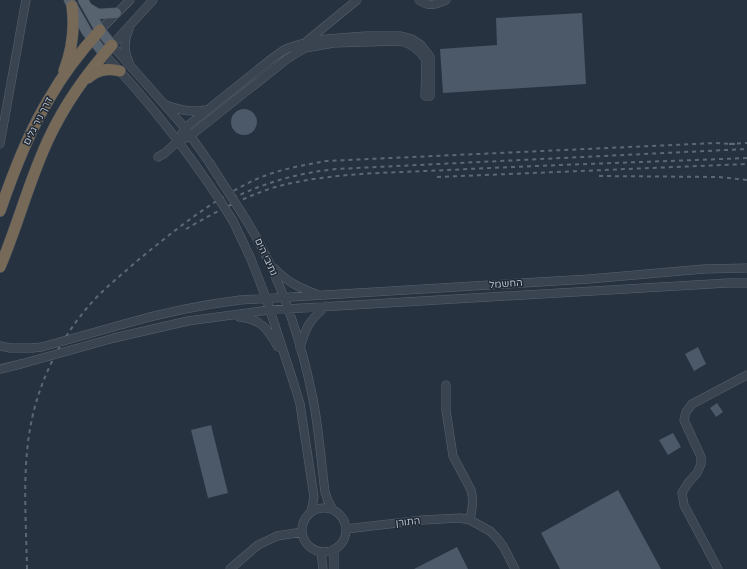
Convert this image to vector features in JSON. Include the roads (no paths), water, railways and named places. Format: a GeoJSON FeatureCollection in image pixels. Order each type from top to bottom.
{"type":"FeatureCollection","features":[{"type":"Feature","properties":{"kind":"highway"},"geometry":{"type":"LineString","coordinates":[[61,80],[68,60],[72,41],[73,20],[71,3]]}},
{"type":"Feature","properties":{"kind":"highway","name":"דרך ניר גלים"},"geometry":{"type":"LineString","coordinates":[[0,211],[32,133],[48,100],[61,80],[100,30]]}},
{"type":"Feature","properties":{"kind":"highway"},"geometry":{"type":"LineString","coordinates":[[0,267],[24,200],[48,140],[71,98],[112,45]]}},
{"type":"Feature","properties":{"kind":"highway"},"geometry":{"type":"LineString","coordinates":[[82,84],[95,72],[105,69],[120,71]]}},
{"type":"Feature","properties":{"kind":"main road"},"geometry":{"type":"LineString","coordinates":[[71,3],[92,39],[104,54]]}},
{"type":"Feature","properties":{"kind":"main road"},"geometry":{"type":"LineString","coordinates":[[85,4],[98,14],[116,13]]}},
{"type":"Feature","properties":{"kind":"main road"},"geometry":{"type":"LineString","coordinates":[[85,4],[100,30],[112,45]]}},
{"type":"Feature","properties":{"kind":"street"},"geometry":{"type":"LineString","coordinates":[[0,144],[26,0]]}},
{"type":"Feature","properties":{"kind":"street"},"geometry":{"type":"LineString","coordinates":[[100,30],[130,0]]}},
{"type":"Feature","properties":{"kind":"street"},"geometry":{"type":"LineString","coordinates":[[112,45],[153,0]]}},
{"type":"Feature","properties":{"kind":"street"},"geometry":{"type":"LineString","coordinates":[[419,0],[430,5],[439,4],[446,0]]}},
{"type":"Feature","properties":{"kind":"street"},"geometry":{"type":"LineString","coordinates":[[178,141],[190,136],[356,1]]}},
{"type":"Feature","properties":{"kind":"street"},"geometry":{"type":"LineString","coordinates":[[132,23],[124,45],[126,57],[133,69]]}},
{"type":"Feature","properties":{"kind":"street"},"geometry":{"type":"LineString","coordinates":[[158,157],[165,153],[178,141],[185,128],[208,109],[284,50],[306,42],[335,37],[365,36],[401,36],[412,39],[425,48],[430,57],[427,96],[426,60],[414,47],[400,41],[365,41],[316,46],[305,48],[286,59]]}},
{"type":"Feature","properties":{"kind":"street","name":"נתיבי הים"},"geometry":{"type":"LineString","coordinates":[[112,45],[185,128],[243,215],[260,243],[270,264],[283,297],[300,349],[313,400],[325,492],[328,502],[333,510]]}},
{"type":"Feature","properties":{"kind":"street","name":"נתיבי הים"},"geometry":{"type":"LineString","coordinates":[[104,54],[178,141],[219,198],[233,221],[251,259],[266,298],[300,404],[314,496],[311,512]]}},
{"type":"Feature","properties":{"kind":"street"},"geometry":{"type":"LineString","coordinates":[[165,105],[194,112],[208,109]]}},
{"type":"Feature","properties":{"kind":"street"},"geometry":{"type":"LineString","coordinates":[[270,264],[289,282],[318,295]]}},
{"type":"Feature","properties":{"kind":"street","name":"החשמל"},"geometry":{"type":"LineString","coordinates":[[0,346],[10,348],[42,347],[152,316],[204,304],[266,298],[589,279],[704,269],[747,268]]}},
{"type":"Feature","properties":{"kind":"street","name":"החשמל"},"geometry":{"type":"LineString","coordinates":[[224,315],[326,306],[626,288],[747,283]]}},
{"type":"Feature","properties":{"kind":"street"},"geometry":{"type":"LineString","coordinates":[[300,349],[304,332],[308,324],[326,306]]}},
{"type":"Feature","properties":{"kind":"street"},"geometry":{"type":"LineString","coordinates":[[0,369],[114,338],[188,321],[224,315],[250,318],[264,326],[269,331],[287,363]]}},
{"type":"Feature","properties":{"kind":"street"},"geometry":{"type":"LineString","coordinates":[[718,569],[684,505],[682,493],[697,473],[701,464],[701,457],[684,420],[686,412],[692,404],[747,375]]}},
{"type":"Feature","properties":{"kind":"street"},"geometry":{"type":"LineString","coordinates":[[446,385],[446,410],[453,456],[471,490],[473,506],[470,520],[486,529],[496,537],[516,569]]}},
{"type":"Feature","properties":{"kind":"street"},"geometry":{"type":"LineString","coordinates":[[322,508],[333,510],[342,518],[346,529],[343,541],[334,549],[328,551],[321,552],[315,550],[306,543],[302,532],[304,521],[311,512],[322,508]]}},
{"type":"Feature","properties":{"kind":"street","name":"התורן"},"geometry":{"type":"LineString","coordinates":[[346,529],[424,520],[460,518],[470,520]]}},
{"type":"Feature","properties":{"kind":"street"},"geometry":{"type":"LineString","coordinates":[[230,569],[258,545],[277,536],[302,532]]}},
{"type":"Feature","properties":{"kind":"street"},"geometry":{"type":"LineString","coordinates":[[334,549],[334,569]]}},
{"type":"Feature","properties":{"kind":"street"},"geometry":{"type":"LineString","coordinates":[[321,552],[323,569]]}},
{"type":"Feature","properties":{"kind":"railway"},"geometry":{"type":"LineString","coordinates":[[27,569],[25,509],[27,449],[34,410],[42,384],[53,359],[75,324],[102,292],[137,261],[195,215],[226,195],[267,175],[326,161],[716,143],[735,144]]}},
{"type":"Feature","properties":{"kind":"railway"},"geometry":{"type":"LineString","coordinates":[[729,144],[747,143]]}},
{"type":"Feature","properties":{"kind":"railway"},"geometry":{"type":"LineString","coordinates":[[233,198],[258,187],[283,179],[336,169],[747,149]]}},
{"type":"Feature","properties":{"kind":"railway"},"geometry":{"type":"LineString","coordinates":[[186,229],[220,210],[268,189],[300,181],[321,178],[384,173],[747,158]]}},
{"type":"Feature","properties":{"kind":"railway"},"geometry":{"type":"LineString","coordinates":[[437,177],[747,164]]}},
{"type":"Feature","properties":{"kind":"railway"},"geometry":{"type":"LineString","coordinates":[[599,176],[719,177],[747,180]]}}]}
